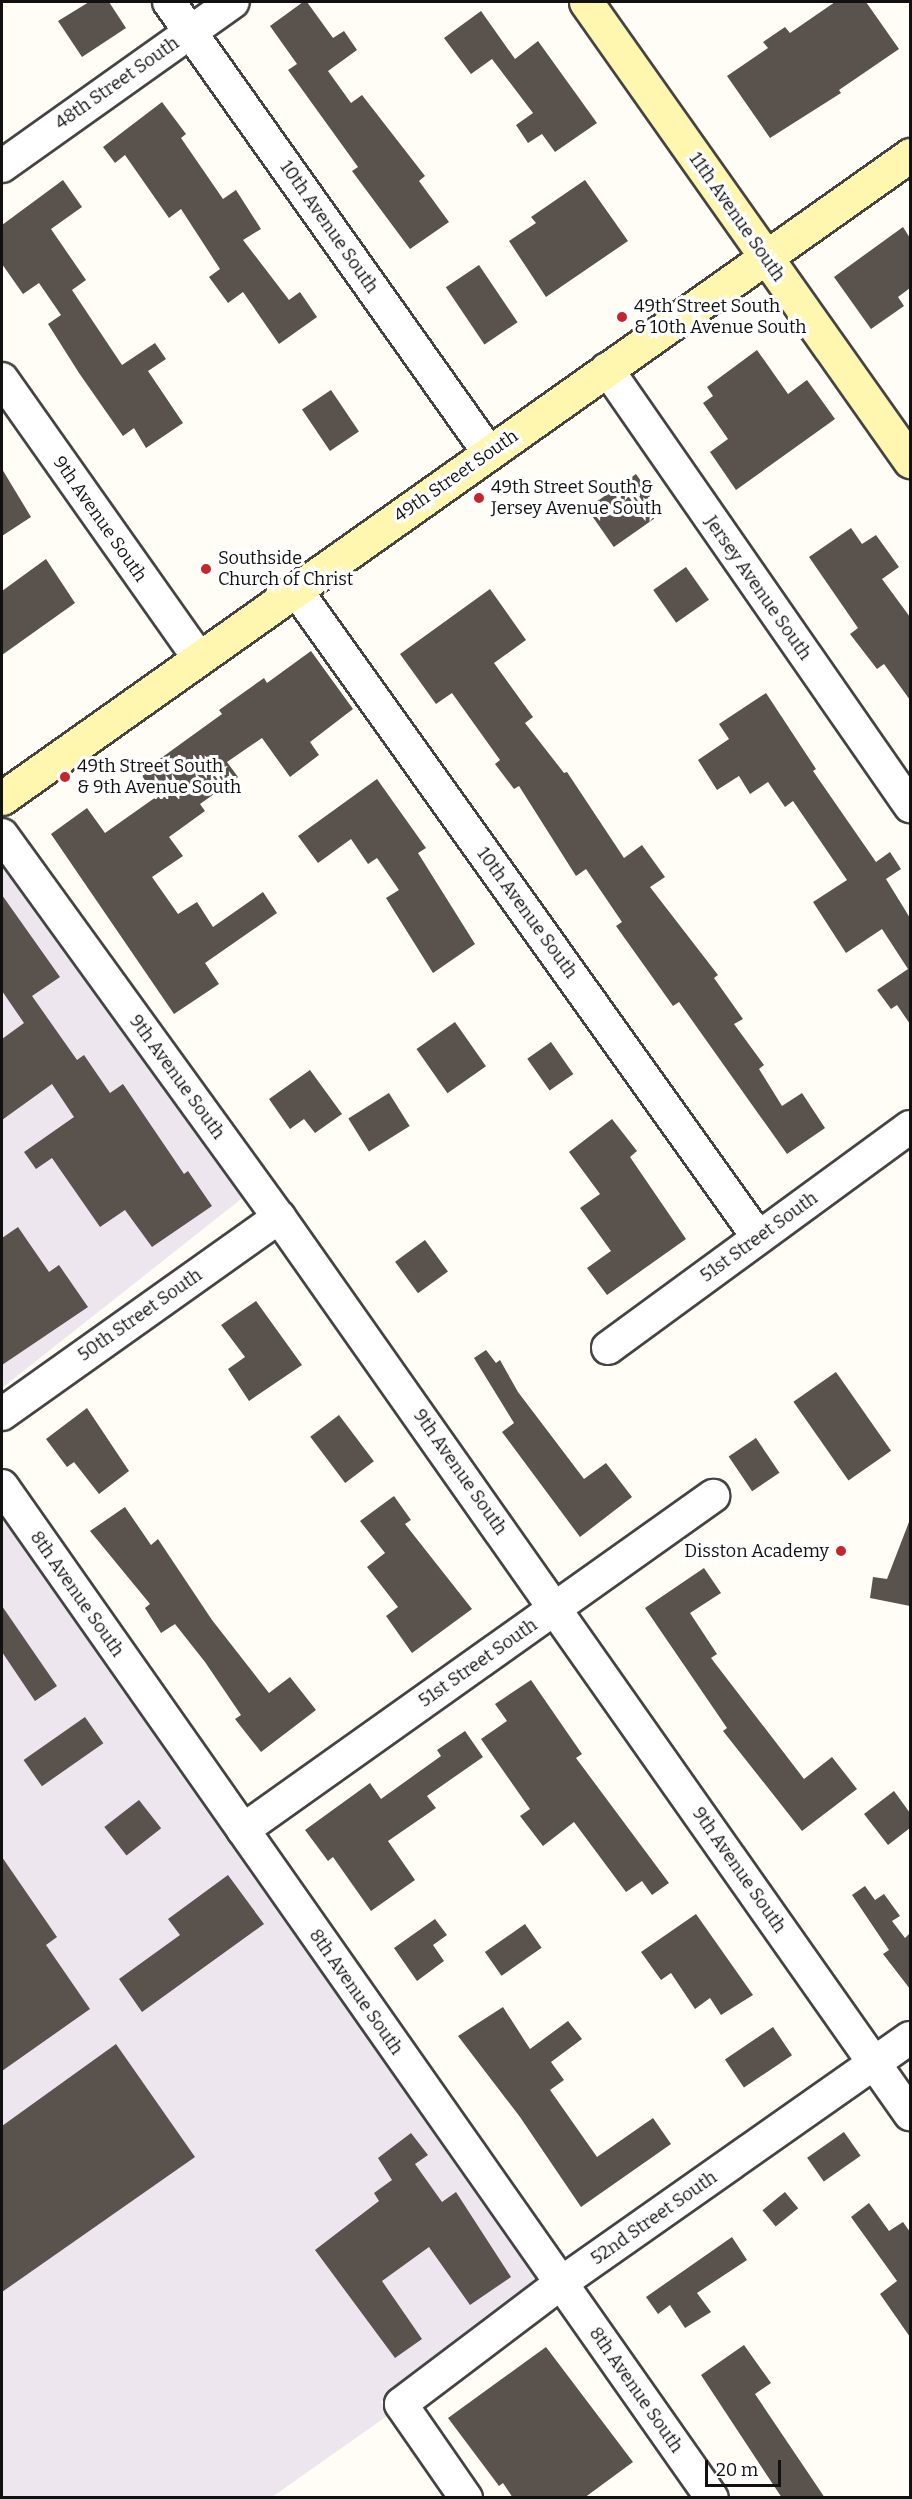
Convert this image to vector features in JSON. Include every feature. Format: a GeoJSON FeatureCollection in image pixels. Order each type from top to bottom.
{"type":"FeatureCollection","features":[{"type":"Feature","properties":{"kind":"main road","name":"11th Avenue South"},"geometry":{"type":"LineString","coordinates":[[586,2],[910,461]]}},
{"type":"Feature","properties":{"kind":"main road","name":"49th Street South"},"geometry":{"type":"LineString","coordinates":[[2,798],[910,155]]}},
{"type":"Feature","properties":{"kind":"street","name":"10th Avenue South"},"geometry":{"type":"LineString","coordinates":[[169,2],[489,453]]}},
{"type":"Feature","properties":{"kind":"street","name":"48th Street South"},"geometry":{"type":"LineString","coordinates":[[2,166],[233,2]]}},
{"type":"Feature","properties":{"kind":"street","name":"Jersey Avenue South"},"geometry":{"type":"LineString","coordinates":[[607,369],[910,806]]}},
{"type":"Feature","properties":{"kind":"street","name":"9th Avenue South"},"geometry":{"type":"LineString","coordinates":[[2,379],[199,658]]}},
{"type":"Feature","properties":{"kind":"street","name":"10th Avenue South"},"geometry":{"type":"LineString","coordinates":[[296,590],[758,1237]]}},
{"type":"Feature","properties":{"kind":"street","name":"9th Avenue South"},"geometry":{"type":"LineString","coordinates":[[2,836],[279,1217],[556,1607],[910,2114]]}},
{"type":"Feature","properties":{"kind":"street","name":"51st Street South"},"geometry":{"type":"LineString","coordinates":[[609,1348],[910,1127]]}},
{"type":"Feature","properties":{"kind":"street","name":"50th Street South"},"geometry":{"type":"LineString","coordinates":[[2,1414],[279,1217]]}},
{"type":"Feature","properties":{"kind":"street","name":"8th Avenue South"},"geometry":{"type":"LineString","coordinates":[[2,1486],[712,2498]]}},
{"type":"Feature","properties":{"kind":"street","name":"51st Street South"},"geometry":{"type":"LineString","coordinates":[[243,1830],[714,1496]]}},
{"type":"Feature","properties":{"kind":"street","name":"52nd Street South"},"geometry":{"type":"LineString","coordinates":[[466,2498],[401,2404],[561,2283],[910,2038]]}},
{"type":"Feature","properties":{"kind":"shaded area"},"geometry":{"type":"Polygon","coordinates":[[[2,861],[245,1196],[2,1388],[2,861]]]}},
{"type":"Feature","properties":{"kind":"shaded area"},"geometry":{"type":"Polygon","coordinates":[[[2,1512],[542,2281],[381,2402],[390,2414],[272,2497],[2,2497],[2,1512]]]}},
{"type":"Feature","properties":{"kind":"building"},"geometry":{"type":"Polygon","coordinates":[[[89,2],[109,2],[126,28],[82,57],[58,21],[89,2]]]}},
{"type":"Feature","properties":{"kind":"building"},"geometry":{"type":"Polygon","coordinates":[[[303,2],[307,2],[333,38],[344,31],[357,50],[328,71],[351,103],[362,95],[425,176],[419,181],[449,222],[410,249],[352,171],[358,167],[288,70],[297,64],[270,26],[303,2]]]}},
{"type":"Feature","properties":{"kind":"building"},"geometry":{"type":"Polygon","coordinates":[[[835,2],[866,2],[899,49],[839,90],[841,93],[770,138],[727,76],[768,48],[763,42],[785,27],[790,33],[835,2]]]}},
{"type":"Feature","properties":{"kind":"building"},"geometry":{"type":"Polygon","coordinates":[[[481,11],[515,59],[538,41],[597,123],[555,152],[542,134],[528,143],[516,125],[533,113],[492,59],[471,74],[444,38],[481,11]]]}},
{"type":"Feature","properties":{"kind":"building"},"geometry":{"type":"Polygon","coordinates":[[[162,102],[186,134],[181,138],[223,199],[236,190],[261,229],[243,240],[289,300],[300,292],[317,317],[279,344],[243,292],[228,303],[209,277],[220,269],[181,209],[169,218],[125,155],[115,163],[103,147],[162,102]]]}},
{"type":"Feature","properties":{"kind":"building"},"geometry":{"type":"Polygon","coordinates":[[[63,180],[82,207],[51,229],[86,280],[72,290],[122,365],[155,343],[166,359],[148,371],[183,423],[146,448],[134,428],[123,436],[79,373],[48,324],[61,315],[39,283],[23,294],[2,264],[2,225],[63,180]]]}},
{"type":"Feature","properties":{"kind":"building"},"geometry":{"type":"Polygon","coordinates":[[[585,180],[628,241],[546,297],[509,241],[536,223],[531,217],[585,180]]]}},
{"type":"Feature","properties":{"kind":"building"},"geometry":{"type":"Polygon","coordinates":[[[903,227],[910,238],[910,288],[898,297],[904,306],[871,329],[834,277],[903,227]]]}},
{"type":"Feature","properties":{"kind":"building"},"geometry":{"type":"Polygon","coordinates":[[[479,265],[518,322],[484,345],[446,287],[479,265]]]}},
{"type":"Feature","properties":{"kind":"building"},"geometry":{"type":"Polygon","coordinates":[[[757,350],[788,394],[807,380],[835,419],[736,490],[710,452],[728,439],[703,403],[713,396],[707,387],[757,350]]]}},
{"type":"Feature","properties":{"kind":"building"},"geometry":{"type":"Polygon","coordinates":[[[331,390],[359,431],[330,451],[302,410],[331,390]]]}},
{"type":"Feature","properties":{"kind":"building"},"geometry":{"type":"Polygon","coordinates":[[[2,469],[31,517],[2,536],[2,469]]]}},
{"type":"Feature","properties":{"kind":"building"},"geometry":{"type":"Polygon","coordinates":[[[636,474],[663,513],[614,547],[587,508],[636,474]]]}},
{"type":"Feature","properties":{"kind":"building"},"geometry":{"type":"Polygon","coordinates":[[[851,528],[862,544],[876,535],[899,567],[882,579],[910,617],[910,700],[884,664],[877,669],[850,634],[858,628],[809,557],[851,528]]]}},
{"type":"Feature","properties":{"kind":"building"},"geometry":{"type":"Polygon","coordinates":[[[46,559],[75,603],[2,655],[2,591],[46,559]]]}},
{"type":"Feature","properties":{"kind":"building"},"geometry":{"type":"Polygon","coordinates":[[[686,567],[709,600],[676,623],[653,590],[686,567]]]}},
{"type":"Feature","properties":{"kind":"building"},"geometry":{"type":"Polygon","coordinates":[[[490,589],[526,640],[494,663],[533,717],[525,723],[564,773],[567,772],[624,858],[642,845],[665,877],[650,887],[718,975],[714,978],[743,1019],[734,1024],[764,1065],[759,1069],[782,1106],[802,1093],[825,1128],[787,1154],[679,1002],[673,1006],[616,926],[622,922],[586,869],[576,876],[519,786],[514,789],[495,764],[500,760],[452,693],[436,704],[400,654],[490,589]]]}},
{"type":"Feature","properties":{"kind":"building"},"geometry":{"type":"Polygon","coordinates":[[[311,651],[353,709],[310,742],[319,755],[290,777],[262,738],[227,762],[238,777],[200,804],[205,811],[169,837],[183,856],[152,877],[178,914],[197,902],[213,927],[263,892],[277,913],[205,963],[219,984],[174,1014],[51,834],[87,808],[105,833],[156,797],[139,774],[222,714],[219,710],[264,678],[267,683],[311,651]]]}},
{"type":"Feature","properties":{"kind":"building"},"geometry":{"type":"Polygon","coordinates":[[[766,693],[816,769],[813,771],[876,862],[890,852],[901,869],[886,879],[910,918],[910,1024],[897,1005],[891,1009],[877,990],[908,969],[882,929],[846,953],[813,902],[847,880],[793,801],[785,807],[768,782],[750,794],[739,776],[717,790],[698,760],[729,739],[719,724],[766,693]]]}},
{"type":"Feature","properties":{"kind":"building"},"geometry":{"type":"Polygon","coordinates":[[[377,779],[426,848],[418,853],[475,944],[433,973],[386,898],[399,890],[377,858],[368,864],[351,839],[318,863],[298,836],[377,779]]]}},
{"type":"Feature","properties":{"kind":"building"},"geometry":{"type":"Polygon","coordinates":[[[2,895],[60,977],[32,996],[77,1060],[84,1055],[110,1093],[123,1084],[184,1174],[188,1171],[212,1206],[152,1247],[125,1210],[100,1227],[52,1158],[36,1169],[24,1152],[74,1117],[52,1084],[2,1120],[2,1039],[24,1023],[2,991],[2,895]]]}},
{"type":"Feature","properties":{"kind":"building"},"geometry":{"type":"Polygon","coordinates":[[[455,1022],[486,1066],[447,1093],[416,1049],[455,1022]]]}},
{"type":"Feature","properties":{"kind":"building"},"geometry":{"type":"Polygon","coordinates":[[[551,1042],[573,1074],[550,1091],[527,1059],[551,1042]]]}},
{"type":"Feature","properties":{"kind":"building"},"geometry":{"type":"Polygon","coordinates":[[[310,1070],[342,1114],[315,1133],[304,1119],[290,1129],[269,1099],[310,1070]]]}},
{"type":"Feature","properties":{"kind":"building"},"geometry":{"type":"Polygon","coordinates":[[[389,1093],[410,1126],[369,1152],[348,1118],[389,1093]]]}},
{"type":"Feature","properties":{"kind":"building"},"geometry":{"type":"Polygon","coordinates":[[[612,1119],[637,1151],[630,1157],[686,1239],[607,1295],[587,1268],[611,1251],[580,1208],[600,1194],[569,1152],[612,1119]]]}},
{"type":"Feature","properties":{"kind":"building"},"geometry":{"type":"Polygon","coordinates":[[[18,1227],[49,1272],[59,1265],[88,1307],[2,1365],[2,1238],[18,1227]]]}},
{"type":"Feature","properties":{"kind":"building"},"geometry":{"type":"Polygon","coordinates":[[[425,1240],[448,1272],[418,1293],[395,1262],[425,1240]]]}},
{"type":"Feature","properties":{"kind":"building"},"geometry":{"type":"Polygon","coordinates":[[[256,1301],[302,1365],[249,1401],[228,1369],[245,1357],[221,1325],[256,1301]]]}},
{"type":"Feature","properties":{"kind":"building"},"geometry":{"type":"Polygon","coordinates":[[[486,1350],[496,1363],[500,1360],[518,1392],[584,1479],[606,1463],[632,1497],[580,1537],[502,1432],[514,1423],[474,1358],[486,1350]]]}},
{"type":"Feature","properties":{"kind":"building"},"geometry":{"type":"Polygon","coordinates":[[[836,1372],[891,1451],[848,1480],[793,1402],[836,1372]]]}},
{"type":"Feature","properties":{"kind":"building"},"geometry":{"type":"Polygon","coordinates":[[[87,1408],[129,1471],[99,1494],[74,1462],[67,1467],[46,1439],[87,1408]]]}},
{"type":"Feature","properties":{"kind":"building"},"geometry":{"type":"Polygon","coordinates":[[[339,1415],[374,1461],[345,1483],[310,1437],[339,1415]]]}},
{"type":"Feature","properties":{"kind":"building"},"geometry":{"type":"Polygon","coordinates":[[[756,1438],[779,1473],[752,1491],[729,1456],[756,1438]]]}},
{"type":"Feature","properties":{"kind":"building"},"geometry":{"type":"Polygon","coordinates":[[[394,1496],[411,1520],[405,1524],[472,1609],[412,1653],[386,1616],[398,1607],[367,1567],[385,1553],[360,1521],[394,1496]]]}},
{"type":"Feature","properties":{"kind":"building"},"geometry":{"type":"Polygon","coordinates":[[[125,1507],[151,1545],[158,1539],[212,1620],[269,1693],[290,1677],[316,1710],[261,1752],[235,1719],[241,1715],[205,1662],[175,1624],[161,1633],[145,1608],[150,1604],[90,1531],[125,1507]]]}},
{"type":"Feature","properties":{"kind":"building"},"geometry":{"type":"Polygon","coordinates":[[[909,1522],[910,1606],[870,1598],[873,1577],[887,1579],[909,1522]]]}},
{"type":"Feature","properties":{"kind":"building"},"geometry":{"type":"Polygon","coordinates":[[[704,1568],[721,1593],[690,1613],[717,1654],[711,1658],[804,1779],[832,1757],[857,1789],[802,1831],[723,1731],[727,1728],[645,1608],[704,1568]]]}},
{"type":"Feature","properties":{"kind":"building"},"geometry":{"type":"Polygon","coordinates":[[[2,1606],[57,1686],[35,1701],[2,1652],[2,1606]]]}},
{"type":"Feature","properties":{"kind":"building"},"geometry":{"type":"Polygon","coordinates":[[[531,1680],[582,1754],[576,1758],[669,1883],[652,1895],[642,1881],[626,1892],[574,1822],[543,1846],[520,1816],[530,1809],[481,1739],[507,1721],[495,1704],[531,1680]]]}},
{"type":"Feature","properties":{"kind":"building"},"geometry":{"type":"Polygon","coordinates":[[[85,1717],[103,1743],[42,1786],[24,1760],[85,1717]]]}},
{"type":"Feature","properties":{"kind":"building"},"geometry":{"type":"Polygon","coordinates":[[[465,1731],[483,1757],[427,1796],[436,1808],[388,1841],[415,1880],[371,1911],[333,1857],[328,1861],[305,1830],[370,1783],[381,1799],[441,1756],[437,1750],[465,1731]]]}},
{"type":"Feature","properties":{"kind":"building"},"geometry":{"type":"Polygon","coordinates":[[[894,1791],[910,1813],[910,1828],[888,1845],[864,1814],[894,1791]]]}},
{"type":"Feature","properties":{"kind":"building"},"geometry":{"type":"Polygon","coordinates":[[[139,1800],[161,1828],[126,1855],[104,1827],[139,1800]]]}},
{"type":"Feature","properties":{"kind":"building"},"geometry":{"type":"Polygon","coordinates":[[[2,1857],[57,1937],[46,1945],[90,2009],[2,2071],[2,1857]]]}},
{"type":"Feature","properties":{"kind":"building"},"geometry":{"type":"Polygon","coordinates":[[[228,1875],[264,1924],[142,2012],[119,1979],[180,1935],[168,1919],[228,1875]]]}},
{"type":"Feature","properties":{"kind":"building"},"geometry":{"type":"Polygon","coordinates":[[[865,1886],[875,1900],[884,1894],[900,1916],[892,1921],[905,1938],[910,1933],[910,1989],[883,1954],[889,1950],[852,1895],[865,1886]]]}},
{"type":"Feature","properties":{"kind":"building"},"geometry":{"type":"Polygon","coordinates":[[[696,1914],[753,1995],[721,2015],[710,1998],[695,2009],[671,1973],[661,1980],[641,1952],[696,1914]]]}},
{"type":"Feature","properties":{"kind":"building"},"geometry":{"type":"Polygon","coordinates":[[[435,1919],[447,1935],[433,1945],[444,1961],[417,1981],[394,1948],[435,1919]]]}},
{"type":"Feature","properties":{"kind":"building"},"geometry":{"type":"Polygon","coordinates":[[[525,1924],[542,1948],[501,1976],[485,1952],[525,1924]]]}},
{"type":"Feature","properties":{"kind":"building"},"geometry":{"type":"Polygon","coordinates":[[[503,2007],[530,2049],[568,2021],[582,2039],[551,2062],[564,2080],[550,2090],[597,2157],[653,2118],[671,2144],[581,2207],[520,2117],[458,2036],[503,2007]]]}},
{"type":"Feature","properties":{"kind":"building"},"geometry":{"type":"Polygon","coordinates":[[[773,2027],[792,2055],[744,2088],[725,2059],[773,2027]]]}},
{"type":"Feature","properties":{"kind":"building"},"geometry":{"type":"Polygon","coordinates":[[[116,2044],[195,2157],[2,2292],[2,2126],[116,2044]]]}},
{"type":"Feature","properties":{"kind":"building"},"geometry":{"type":"Polygon","coordinates":[[[844,2132],[861,2156],[824,2182],[807,2158],[844,2132]]]}},
{"type":"Feature","properties":{"kind":"building"},"geometry":{"type":"Polygon","coordinates":[[[411,2133],[428,2155],[415,2164],[442,2202],[456,2192],[511,2277],[470,2305],[429,2247],[382,2281],[422,2339],[395,2358],[315,2250],[379,2201],[374,2193],[392,2180],[378,2158],[411,2133]]]}},
{"type":"Feature","properties":{"kind":"building"},"geometry":{"type":"Polygon","coordinates":[[[785,2192],[798,2208],[776,2227],[762,2210],[785,2192]]]}},
{"type":"Feature","properties":{"kind":"building"},"geometry":{"type":"Polygon","coordinates":[[[869,2203],[889,2231],[903,2222],[910,2232],[910,2337],[880,2294],[897,2281],[851,2217],[869,2203]]]}},
{"type":"Feature","properties":{"kind":"building"},"geometry":{"type":"Polygon","coordinates":[[[732,2237],[747,2260],[697,2293],[711,2312],[685,2328],[670,2305],[658,2314],[646,2297],[732,2237]]]}},
{"type":"Feature","properties":{"kind":"building"},"geometry":{"type":"Polygon","coordinates":[[[744,2345],[771,2383],[755,2394],[825,2498],[782,2498],[701,2375],[744,2345]]]}},
{"type":"Feature","properties":{"kind":"building"},"geometry":{"type":"Polygon","coordinates":[[[546,2347],[633,2462],[584,2498],[513,2498],[503,2483],[499,2486],[448,2418],[546,2347]]]}},
{"type":"Feature","properties":{"kind":"place","name":"49th Street South & 10th Avenue South"},"geometry":{"type":"Point","coordinates":[622,317]}},
{"type":"Feature","properties":{"kind":"place","name":"49th Street South & Jersey Avenue South"},"geometry":{"type":"Point","coordinates":[479,498]}},
{"type":"Feature","properties":{"kind":"place","name":"Southside Church of Christ"},"geometry":{"type":"Point","coordinates":[206,569]}},
{"type":"Feature","properties":{"kind":"place","name":"49th Street South & 9th Avenue South"},"geometry":{"type":"Point","coordinates":[65,777]}},
{"type":"Feature","properties":{"kind":"place","name":"Disston Academy"},"geometry":{"type":"Point","coordinates":[841,1551]}}]}
